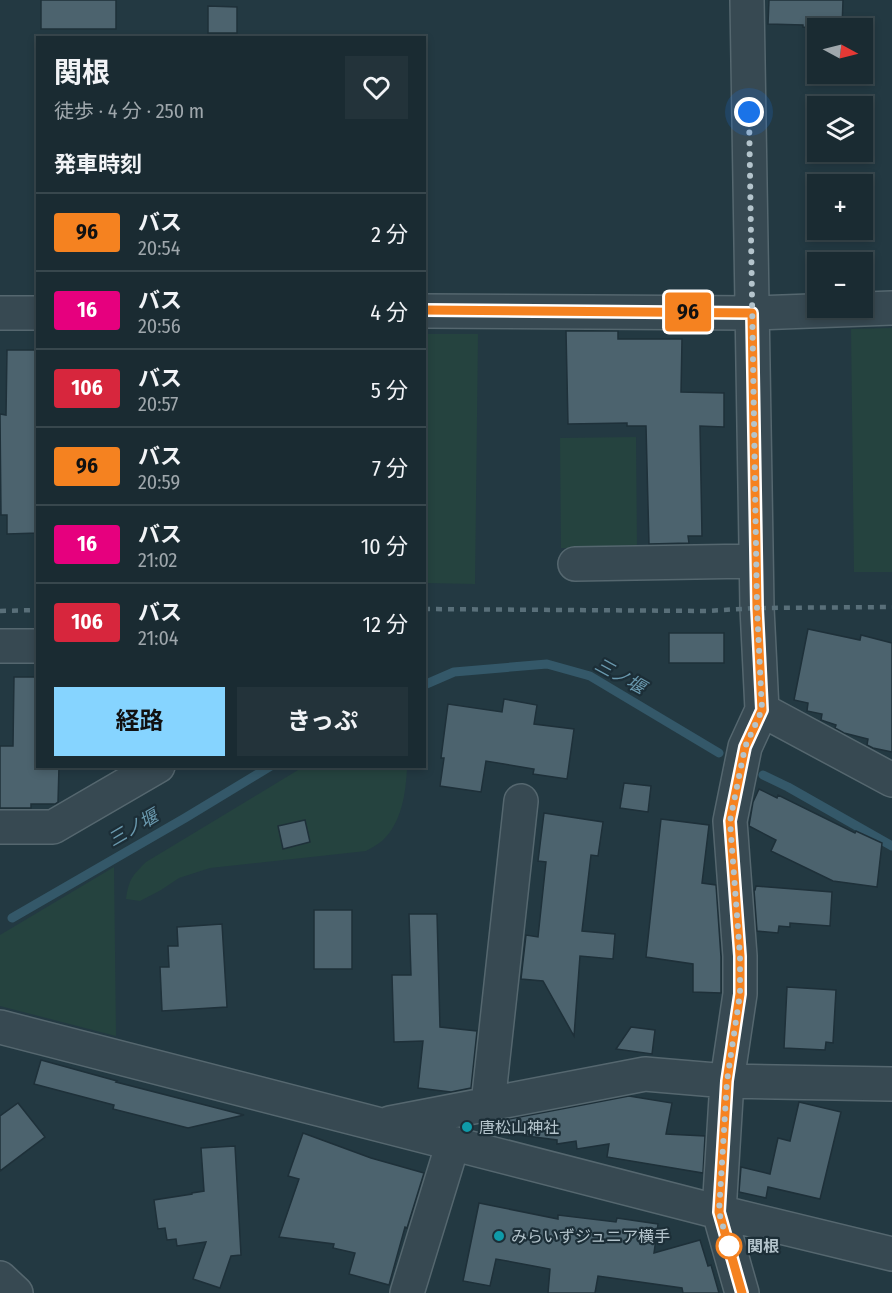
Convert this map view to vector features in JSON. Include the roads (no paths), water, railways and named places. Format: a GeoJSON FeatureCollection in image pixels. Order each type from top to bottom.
{"type":"FeatureCollection","features":[{"type":"Feature","properties":{"kind":"street"},"geometry":{"type":"LineString","coordinates":[[742,1293],[719,1212],[727,1081],[740,994],[740,956],[730,821],[745,747],[762,710],[756,561],[747,0]]}},
{"type":"Feature","properties":{"kind":"street"},"geometry":{"type":"LineString","coordinates":[[426,310],[752,313],[892,308]]}},
{"type":"Feature","properties":{"kind":"street"},"geometry":{"type":"LineString","coordinates":[[0,313],[36,313]]}},
{"type":"Feature","properties":{"kind":"street"},"geometry":{"type":"LineString","coordinates":[[575,564],[756,561]]}},
{"type":"Feature","properties":{"kind":"street"},"geometry":{"type":"LineString","coordinates":[[0,646],[36,646]]}},
{"type":"Feature","properties":{"kind":"street"},"geometry":{"type":"LineString","coordinates":[[762,710],[892,780]]}},
{"type":"Feature","properties":{"kind":"street"},"geometry":{"type":"LineString","coordinates":[[0,827],[53,827],[155,768]]}},
{"type":"Feature","properties":{"kind":"street"},"geometry":{"type":"LineString","coordinates":[[488,1104],[521,801]]}},
{"type":"Feature","properties":{"kind":"street"},"geometry":{"type":"LineString","coordinates":[[0,1027],[719,1212],[892,1254]]}},
{"type":"Feature","properties":{"kind":"street"},"geometry":{"type":"LineString","coordinates":[[380,1125],[645,1074],[727,1081],[892,1083]]}},
{"type":"Feature","properties":{"kind":"street"},"geometry":{"type":"LineString","coordinates":[[407,1293],[453,1143]]}},
{"type":"Feature","properties":{"kind":"street"},"geometry":{"type":"LineString","coordinates":[[0,1278],[16,1293]]}},
{"type":"Feature","properties":{"kind":"waterway","name":"三ノ堰"},"geometry":{"type":"LineString","coordinates":[[426,684],[454,672],[547,664],[590,676],[719,753]]}},
{"type":"Feature","properties":{"kind":"waterway","name":"三ノ堰"},"geometry":{"type":"LineString","coordinates":[[12,918],[268,768]]}},
{"type":"Feature","properties":{"kind":"waterway","name":"三ノ堰"},"geometry":{"type":"LineString","coordinates":[[763,775],[892,846]]}},
{"type":"Feature","properties":{"kind":"railway"},"geometry":{"type":"LineString","coordinates":[[426,609],[706,611],[757,608],[892,607]]}},
{"type":"Feature","properties":{"kind":"railway"},"geometry":{"type":"LineString","coordinates":[[0,611],[36,610]]}},
{"type":"Feature","properties":{"kind":"place","name":"唐松山神社"},"geometry":{"type":"Point","coordinates":[467,1127]}},
{"type":"Feature","properties":{"kind":"place","name":"みらいずジュニア横手"},"geometry":{"type":"Point","coordinates":[499,1236]}},
{"type":"Feature","properties":{"kind":"place","name":"関根"},"geometry":{"type":"Point","coordinates":[729,1246]}}]}
